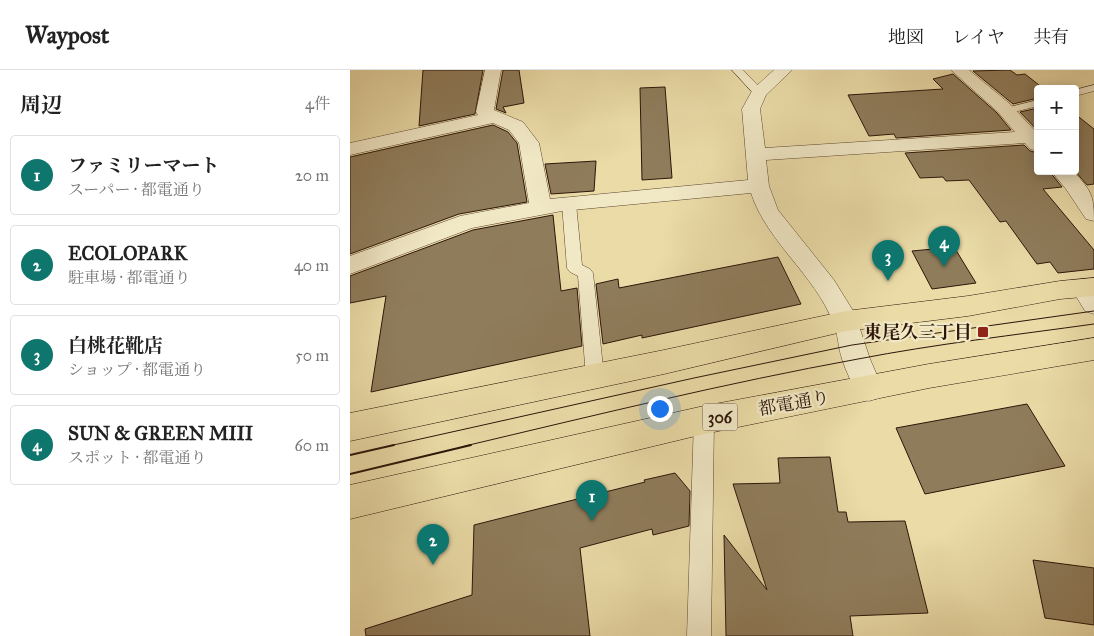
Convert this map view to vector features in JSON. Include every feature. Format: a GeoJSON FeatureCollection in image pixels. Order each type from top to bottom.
{"type":"FeatureCollection","features":[{"type":"Feature","properties":{"kind":"main road"},"geometry":{"type":"LineString","coordinates":[[350,427],[595,377],[846,321],[1090,293]]}},
{"type":"Feature","properties":{"kind":"main road","name":"都電通り"},"geometry":{"type":"LineString","coordinates":[[350,502],[704,420],[929,376],[1094,349]]}},
{"type":"Feature","properties":{"kind":"street"},"geometry":{"type":"LineString","coordinates":[[493,70],[484,112],[516,126],[529,143],[541,208]]}},
{"type":"Feature","properties":{"kind":"street"},"geometry":{"type":"LineString","coordinates":[[784,70],[759,92],[751,108],[759,186],[768,212],[825,286],[846,321],[856,359],[869,389]]}},
{"type":"Feature","properties":{"kind":"street"},"geometry":{"type":"LineString","coordinates":[[960,70],[1006,111],[1033,141]]}},
{"type":"Feature","properties":{"kind":"street"},"geometry":{"type":"LineString","coordinates":[[350,149],[494,117]]}},
{"type":"Feature","properties":{"kind":"street"},"geometry":{"type":"LineString","coordinates":[[755,155],[1033,141]]}},
{"type":"Feature","properties":{"kind":"street"},"geometry":{"type":"LineString","coordinates":[[1065,175],[1094,214]]}},
{"type":"Feature","properties":{"kind":"street"},"geometry":{"type":"LineString","coordinates":[[350,265],[468,221],[569,204],[759,186]]}},
{"type":"Feature","properties":{"kind":"lane"},"geometry":{"type":"LineString","coordinates":[[737,70],[759,92]]}},
{"type":"Feature","properties":{"kind":"lane"},"geometry":{"type":"LineString","coordinates":[[1079,92],[1094,88]]}},
{"type":"Feature","properties":{"kind":"lane"},"geometry":{"type":"LineString","coordinates":[[1006,111],[1034,103]]}},
{"type":"Feature","properties":{"kind":"lane"},"geometry":{"type":"LineString","coordinates":[[569,204],[575,268],[585,273],[595,377]]}},
{"type":"Feature","properties":{"kind":"lane"},"geometry":{"type":"LineString","coordinates":[[699,636],[704,420]]}},
{"type":"Feature","properties":{"kind":"building"},"geometry":{"type":"Polygon","coordinates":[[[423,70],[483,70],[475,114],[419,126],[423,70]]]}},
{"type":"Feature","properties":{"kind":"building"},"geometry":{"type":"Polygon","coordinates":[[[503,70],[519,70],[524,103],[503,107],[506,113],[496,109],[503,70]]]}},
{"type":"Feature","properties":{"kind":"building"},"geometry":{"type":"Polygon","coordinates":[[[1010,70],[1017,75],[1025,74],[1039,85],[1034,85],[1034,99],[1013,104],[973,71],[1010,70]]]}},
{"type":"Feature","properties":{"kind":"building"},"geometry":{"type":"Polygon","coordinates":[[[953,74],[997,113],[1011,130],[896,138],[894,134],[869,136],[848,95],[943,89],[933,79],[953,74]]]}},
{"type":"Feature","properties":{"kind":"building"},"geometry":{"type":"Polygon","coordinates":[[[665,87],[672,178],[642,180],[640,88],[665,87]]]}},
{"type":"Feature","properties":{"kind":"building"},"geometry":{"type":"Polygon","coordinates":[[[1034,109],[1034,127],[1020,112],[1034,109]]]}},
{"type":"Feature","properties":{"kind":"building"},"geometry":{"type":"Polygon","coordinates":[[[1079,117],[1094,129],[1094,184],[1087,185],[1078,175],[1079,117]]]}},
{"type":"Feature","properties":{"kind":"building"},"geometry":{"type":"Polygon","coordinates":[[[493,125],[508,132],[517,143],[527,202],[459,214],[350,254],[350,157],[493,125]]]}},
{"type":"Feature","properties":{"kind":"building"},"geometry":{"type":"Polygon","coordinates":[[[1024,145],[1034,152],[1034,175],[1052,175],[1062,187],[1043,189],[1094,250],[1094,269],[1058,273],[1050,262],[1037,264],[1006,221],[1000,222],[969,180],[946,181],[943,177],[920,178],[905,153],[1024,145]]]}},
{"type":"Feature","properties":{"kind":"building"},"geometry":{"type":"Polygon","coordinates":[[[596,161],[594,191],[551,194],[545,164],[596,161]]]}},
{"type":"Feature","properties":{"kind":"building"},"geometry":{"type":"Polygon","coordinates":[[[553,215],[561,291],[577,288],[582,346],[371,392],[386,296],[350,303],[350,276],[473,230],[553,215]]]}},
{"type":"Feature","properties":{"kind":"building"},"geometry":{"type":"Polygon","coordinates":[[[954,247],[976,283],[932,289],[912,251],[954,247]]]}},
{"type":"Feature","properties":{"kind":"building"},"geometry":{"type":"Polygon","coordinates":[[[778,257],[801,304],[642,338],[642,335],[603,344],[596,284],[618,279],[619,288],[778,257]]]}},
{"type":"Feature","properties":{"kind":"building"},"geometry":{"type":"Polygon","coordinates":[[[1027,404],[1065,466],[925,494],[896,428],[1027,404]]]}},
{"type":"Feature","properties":{"kind":"building"},"geometry":{"type":"Polygon","coordinates":[[[830,457],[838,512],[846,512],[848,522],[905,521],[928,613],[850,616],[853,636],[726,636],[724,535],[767,590],[733,484],[780,483],[778,458],[830,457]]]}},
{"type":"Feature","properties":{"kind":"building"},"geometry":{"type":"Polygon","coordinates":[[[675,473],[690,491],[689,526],[653,535],[652,529],[580,548],[590,636],[366,636],[365,629],[472,595],[474,525],[675,473]]]}},
{"type":"Feature","properties":{"kind":"building"},"geometry":{"type":"Polygon","coordinates":[[[1033,560],[1094,568],[1094,625],[1045,618],[1033,560]]]}},
{"type":"Feature","properties":{"kind":"tram line"},"geometry":{"type":"LineString","coordinates":[[389,446],[852,345],[1094,311]]}},
{"type":"Feature","properties":{"kind":"tram line"},"geometry":{"type":"LineString","coordinates":[[465,446],[661,400],[809,368],[917,349],[1094,324]]}},
{"type":"Feature","properties":{"kind":"tram line"},"geometry":{"type":"LineString","coordinates":[[350,455],[394,445]]}},
{"type":"Feature","properties":{"kind":"tram line"},"geometry":{"type":"LineString","coordinates":[[350,474],[471,445]]}},
{"type":"Feature","properties":{"kind":"place","name":"SUN & GREEN MIII"},"geometry":{"type":"Point","coordinates":[944,267]}},
{"type":"Feature","properties":{"kind":"place","name":"白桃花靴店"},"geometry":{"type":"Point","coordinates":[888,281]}},
{"type":"Feature","properties":{"kind":"place","name":"東尾久三丁目"},"geometry":{"type":"Point","coordinates":[983,332]}},
{"type":"Feature","properties":{"kind":"place","name":"ファミリーマート"},"geometry":{"type":"Point","coordinates":[592,521]}},
{"type":"Feature","properties":{"kind":"place","name":"ECOLOPARK"},"geometry":{"type":"Point","coordinates":[433,565]}}]}
